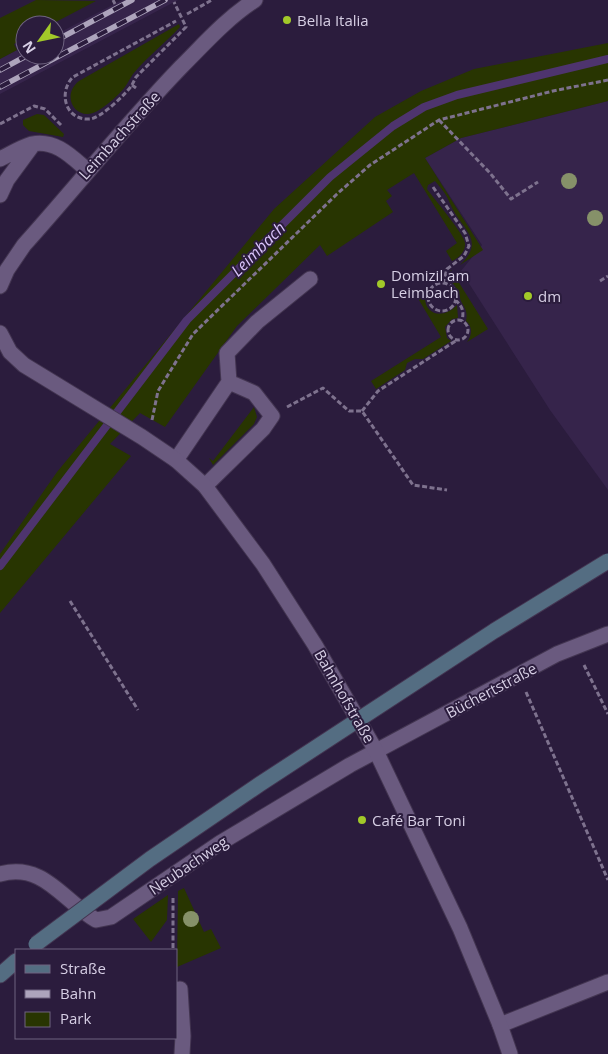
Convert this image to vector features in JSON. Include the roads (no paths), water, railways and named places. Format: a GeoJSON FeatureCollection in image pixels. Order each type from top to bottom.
{"type":"FeatureCollection","features":[{"type":"Feature","properties":{"kind":"main road"},"geometry":{"type":"LineString","coordinates":[[32,947],[150,859],[252,789],[486,636],[608,561]]}},
{"type":"Feature","properties":{"kind":"main road"},"geometry":{"type":"LineString","coordinates":[[0,975],[15,962]]}},
{"type":"Feature","properties":{"kind":"street","name":"Leimbachstraße"},"geometry":{"type":"LineString","coordinates":[[0,286],[17,253],[150,99],[221,26],[255,0]]}},
{"type":"Feature","properties":{"kind":"street"},"geometry":{"type":"LineString","coordinates":[[0,159],[32,144],[42,144],[57,146],[87,170]]}},
{"type":"Feature","properties":{"kind":"street"},"geometry":{"type":"LineString","coordinates":[[0,195],[7,180],[32,144]]}},
{"type":"Feature","properties":{"kind":"street"},"geometry":{"type":"LineString","coordinates":[[176,460],[229,382],[227,353],[257,322],[310,279]]}},
{"type":"Feature","properties":{"kind":"street","name":"Bahnhofstraße"},"geometry":{"type":"LineString","coordinates":[[0,333],[10,352],[24,365],[176,460],[205,486],[263,564],[315,645],[376,751],[457,921],[510,1054]]}},
{"type":"Feature","properties":{"kind":"street"},"geometry":{"type":"LineString","coordinates":[[205,486],[263,429],[272,416],[254,393],[229,382]]}},
{"type":"Feature","properties":{"kind":"street","name":"Büchertstraße"},"geometry":{"type":"LineString","coordinates":[[376,751],[575,646],[608,634]]}},
{"type":"Feature","properties":{"kind":"street","name":"Neubachweg"},"geometry":{"type":"LineString","coordinates":[[0,874],[13,871],[33,874],[60,891],[83,912],[96,920],[111,917],[220,843],[376,751]]}},
{"type":"Feature","properties":{"kind":"street"},"geometry":{"type":"LineString","coordinates":[[500,1025],[608,982]]}},
{"type":"Feature","properties":{"kind":"street"},"geometry":{"type":"LineString","coordinates":[[180,989],[183,1036],[182,1054]]}},
{"type":"Feature","properties":{"kind":"waterway","name":"Leimbach"},"geometry":{"type":"LineString","coordinates":[[0,566],[187,320],[330,177],[393,126],[424,107],[457,95],[608,59]]}},
{"type":"Feature","properties":{"kind":"railway"},"geometry":{"type":"LineString","coordinates":[[65,36],[132,0]]}},
{"type":"Feature","properties":{"kind":"railway"},"geometry":{"type":"LineString","coordinates":[[0,87],[165,0]]}},
{"type":"Feature","properties":{"kind":"railway"},"geometry":{"type":"LineString","coordinates":[[0,70],[15,62]]}},
{"type":"Feature","properties":{"kind":"place","name":"Bella Italia"},"geometry":{"type":"Point","coordinates":[287,20]}},
{"type":"Feature","properties":{"kind":"place","name":"Domizil am Leimbach"},"geometry":{"type":"Point","coordinates":[381,284]}},
{"type":"Feature","properties":{"kind":"place","name":"dm"},"geometry":{"type":"Point","coordinates":[528,296]}},
{"type":"Feature","properties":{"kind":"place","name":"Café Bar Toni"},"geometry":{"type":"Point","coordinates":[362,820]}}]}
